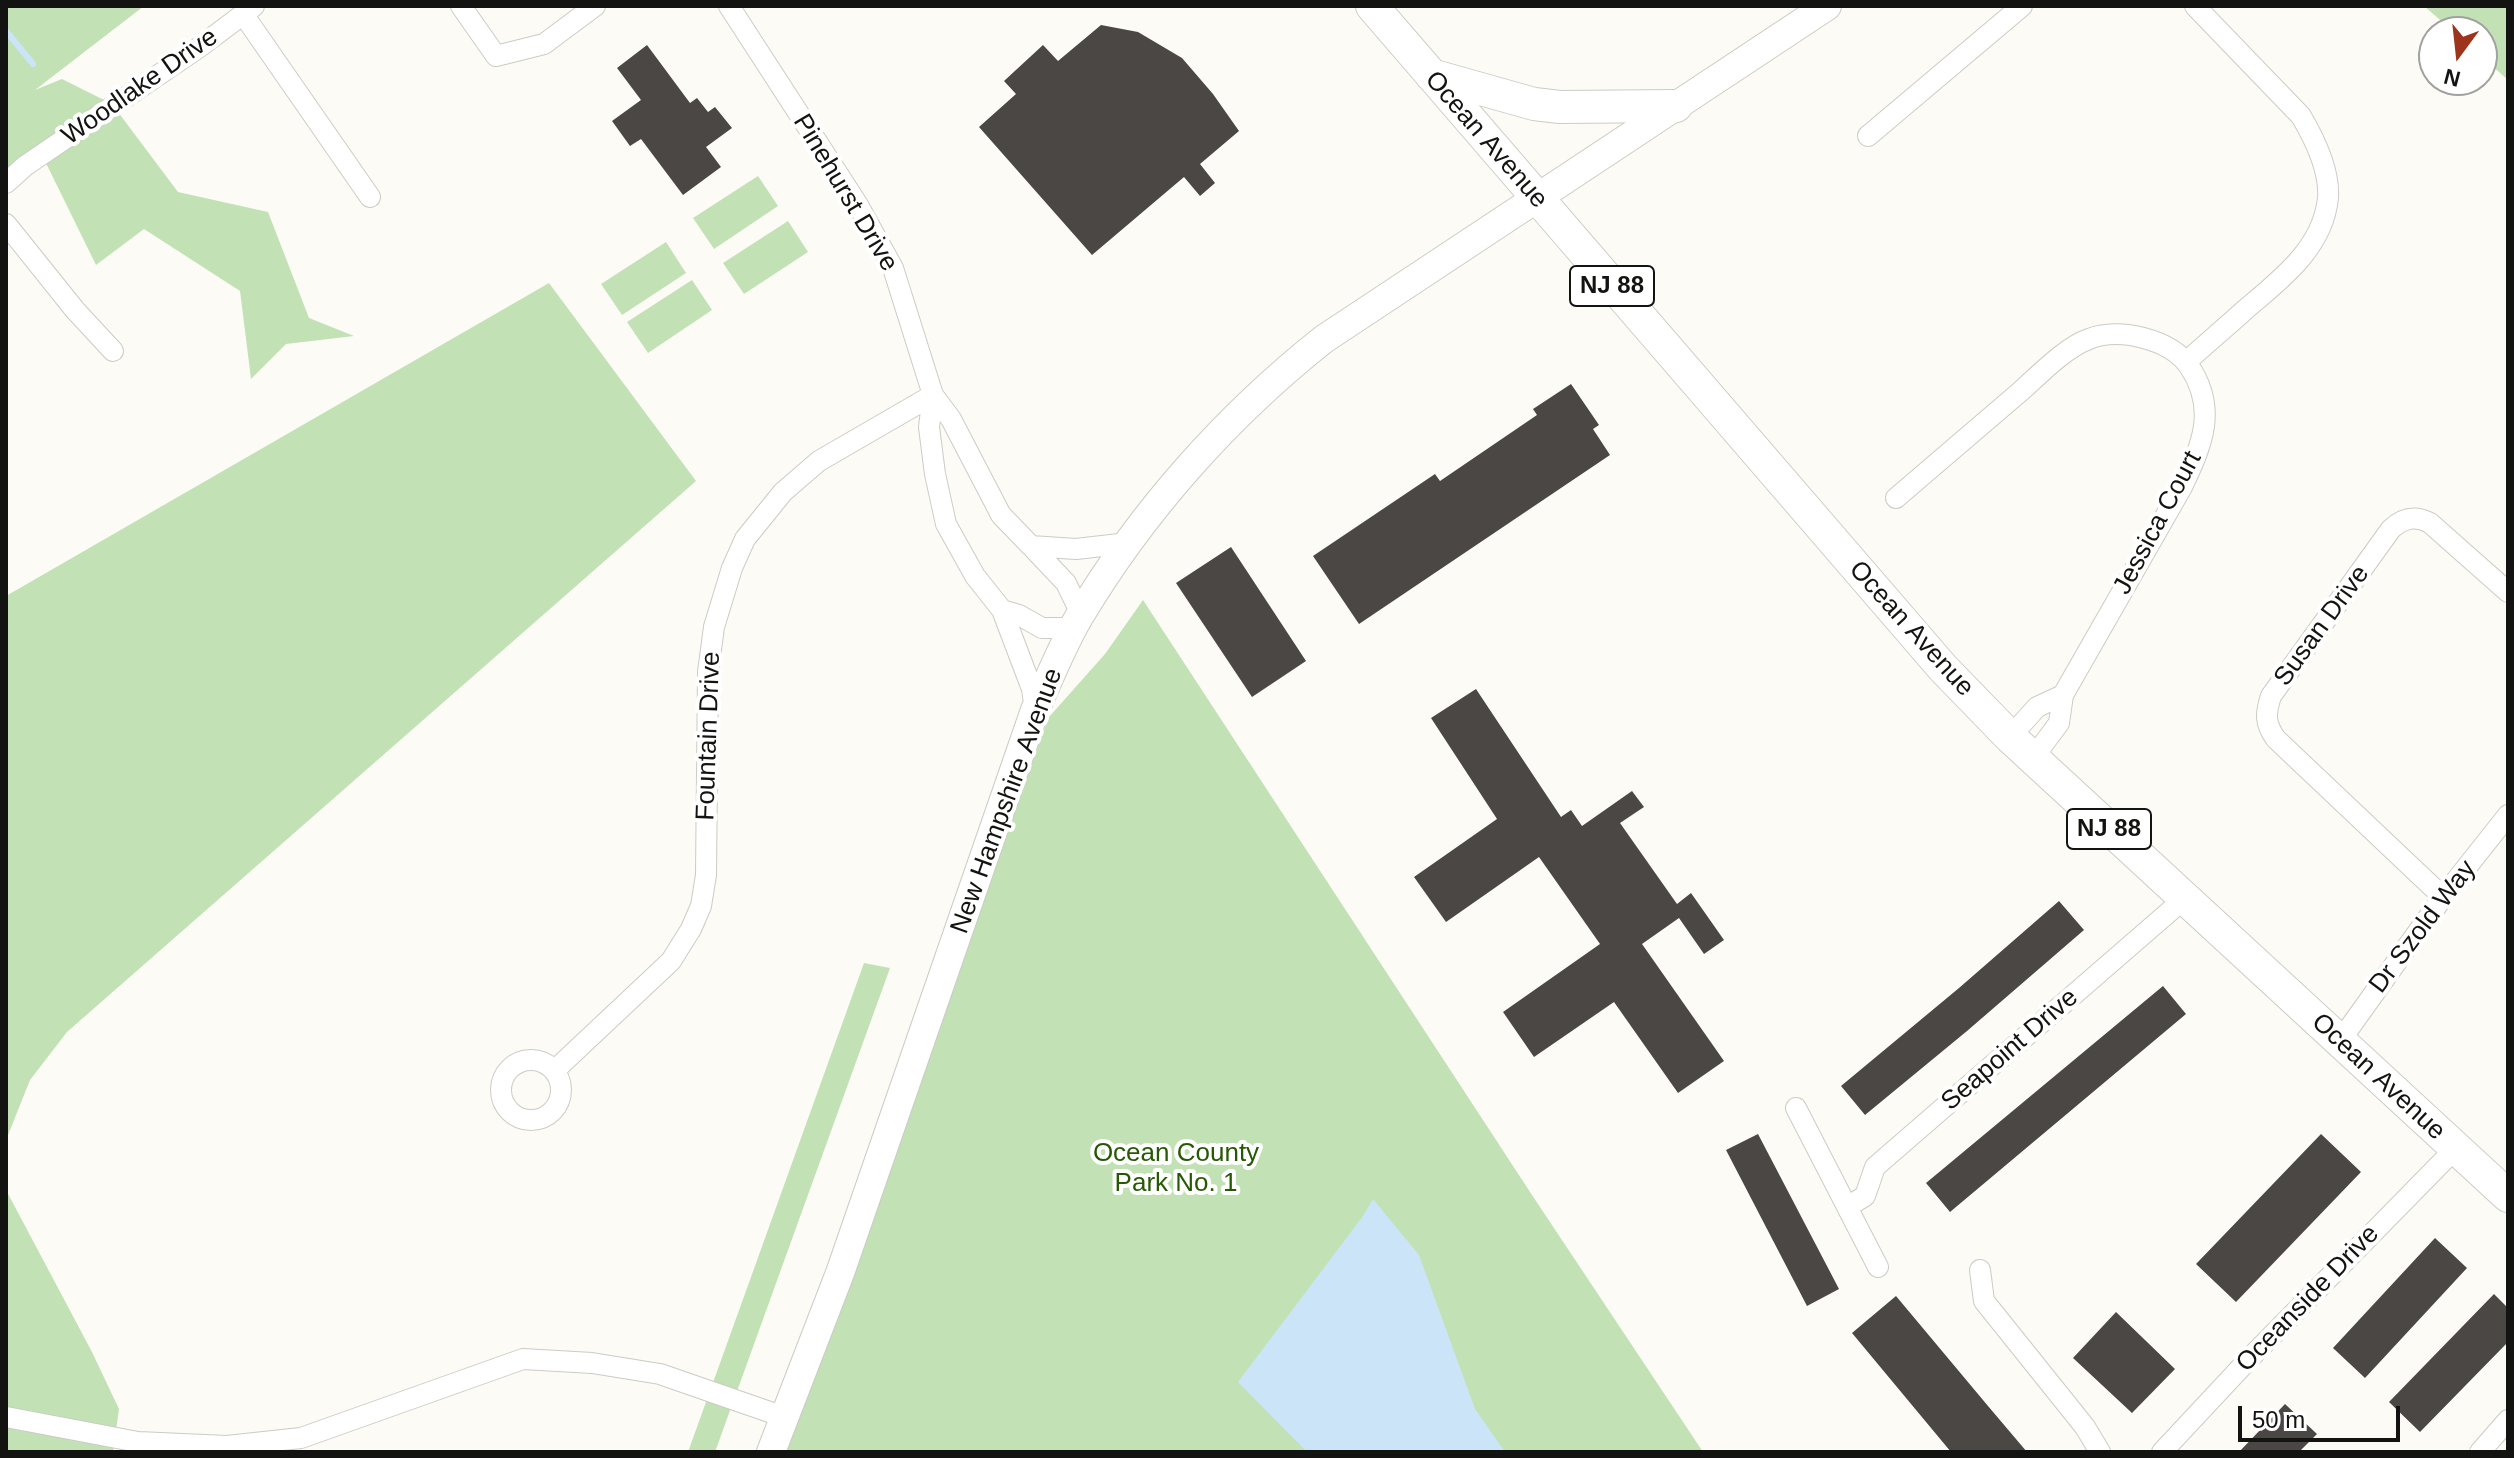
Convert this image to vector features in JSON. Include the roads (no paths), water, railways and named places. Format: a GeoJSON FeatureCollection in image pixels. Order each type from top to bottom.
{"type":"FeatureCollection","features":[{"type":"Feature","properties":{"kind":"main road","name":"Ocean Avenue"},"geometry":{"type":"LineString","coordinates":[[1372,6],[1943,668],[2184,899],[2508,1196]]}},
{"type":"Feature","properties":{"kind":"main road","name":"New Hampshire Avenue"},"geometry":{"type":"LineString","coordinates":[[771,1452],[845,1259],[1035,710],[1077,621],[1128,543],[1199,457],[1266,389],[1311,349],[1827,6]]}},
{"type":"Feature","properties":{"kind":"main road"},"geometry":{"type":"LineString","coordinates":[[1431,75],[1547,105],[1590,108],[1676,106]]}},
{"type":"Feature","properties":{"kind":"street"},"geometry":{"type":"LineString","coordinates":[[461,6],[496,56],[544,44],[595,6]]}},
{"type":"Feature","properties":{"kind":"street","name":"Pinehurst Drive"},"geometry":{"type":"LineString","coordinates":[[729,6],[858,205],[893,268],[933,395],[951,419],[1001,515],[1066,583],[1077,621],[1042,628],[1019,615],[1002,610]]}},
{"type":"Feature","properties":{"kind":"street"},"geometry":{"type":"LineString","coordinates":[[1868,136],[2022,6]]}},
{"type":"Feature","properties":{"kind":"street"},"geometry":{"type":"LineString","coordinates":[[1896,498],[2086,339],[2109,333],[2145,338],[2186,362],[2294,267],[2315,237],[2328,196],[2314,137],[2301,116],[2195,6]]}},
{"type":"Feature","properties":{"kind":"street"},"geometry":{"type":"LineString","coordinates":[[249,10],[370,197]]}},
{"type":"Feature","properties":{"kind":"street","name":"Woodlake Drive"},"geometry":{"type":"LineString","coordinates":[[6,183],[25,166],[249,10]]}},
{"type":"Feature","properties":{"kind":"street"},"geometry":{"type":"LineString","coordinates":[[6,224],[75,310],[113,351]]}},
{"type":"Feature","properties":{"kind":"street","name":"Jessica Court"},"geometry":{"type":"LineString","coordinates":[[2022,747],[2059,723],[2063,695],[2199,452],[2206,415],[2200,391],[2186,362]]}},
{"type":"Feature","properties":{"kind":"street","name":"Pinehurst Drive"},"geometry":{"type":"LineString","coordinates":[[933,395],[929,427],[946,524],[975,576],[1002,610],[1032,689],[1035,710]]}},
{"type":"Feature","properties":{"kind":"street","name":"Fountain Drive"},"geometry":{"type":"LineString","coordinates":[[554,1071],[671,961],[701,906],[706,875],[708,672],[714,627],[732,568],[745,539],[783,492],[819,461],[933,395]]}},
{"type":"Feature","properties":{"kind":"street"},"geometry":{"type":"LineString","coordinates":[[933,455],[964,443]]}},
{"type":"Feature","properties":{"kind":"street","name":"Susan Drive"},"geometry":{"type":"LineString","coordinates":[[2443,897],[2276,739],[2266,720],[2267,709],[2271,696],[2391,529],[2403,519],[2418,518],[2430,523],[2508,592]]}},
{"type":"Feature","properties":{"kind":"street"},"geometry":{"type":"LineString","coordinates":[[1031,546],[1076,549],[1128,543]]}},
{"type":"Feature","properties":{"kind":"street","name":"Jessica Court"},"geometry":{"type":"LineString","coordinates":[[2022,747],[2037,707],[2063,695]]}},
{"type":"Feature","properties":{"kind":"street","name":"Dr Szold Way"},"geometry":{"type":"LineString","coordinates":[[2340,1041],[2443,897],[2508,815]]}},
{"type":"Feature","properties":{"kind":"street","name":"Seapoint Drive"},"geometry":{"type":"LineString","coordinates":[[1847,1207],[1865,1196],[1875,1167],[2184,899]]}},
{"type":"Feature","properties":{"kind":"street"},"geometry":{"type":"LineString","coordinates":[[1796,1108],[1878,1267]]}},
{"type":"Feature","properties":{"kind":"street","name":"Oceanside Drive"},"geometry":{"type":"LineString","coordinates":[[2162,1452],[2455,1149]]}},
{"type":"Feature","properties":{"kind":"street"},"geometry":{"type":"LineString","coordinates":[[1980,1270],[1984,1301],[2085,1427],[2100,1452]]}},
{"type":"Feature","properties":{"kind":"street"},"geometry":{"type":"LineString","coordinates":[[6,1417],[138,1442],[242,1445],[301,1438],[523,1359],[592,1363],[660,1374],[784,1417]]}},
{"type":"Feature","properties":{"kind":"street"},"geometry":{"type":"LineString","coordinates":[[2480,1452],[2508,1420]]}},
{"type":"Feature","properties":{"kind":"water"},"geometry":{"type":"Polygon","coordinates":[[[1373,1199],[1419,1255],[1475,1409],[1505,1452],[1307,1452],[1238,1382],[1373,1199]]]}},
{"type":"Feature","properties":{"kind":"waterway"},"geometry":{"type":"LineString","coordinates":[[6,31],[33,64]]}},
{"type":"Feature","properties":{"kind":"park label","name":"Ocean County Park No. 1"},"geometry":{"type":"Point","coordinates":[1176,1169]}}]}
